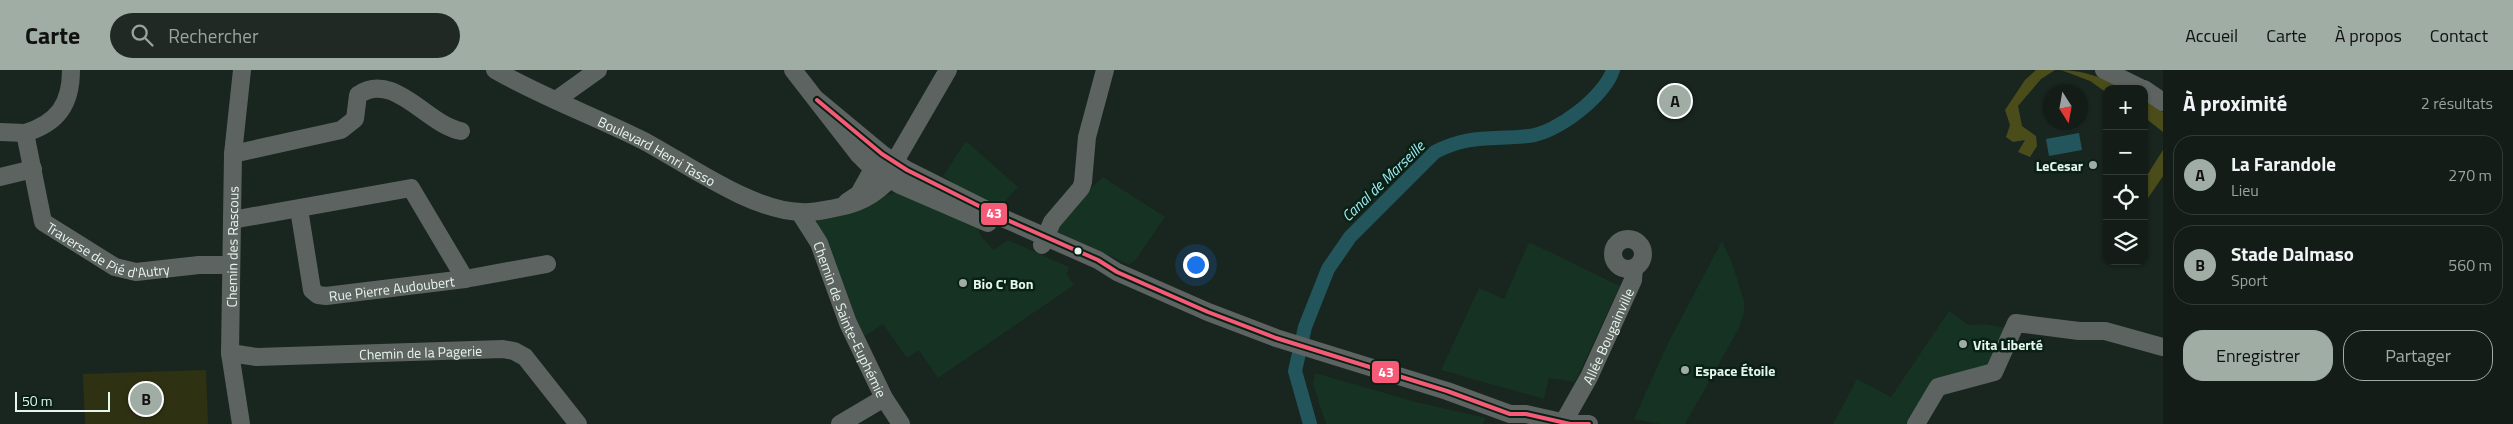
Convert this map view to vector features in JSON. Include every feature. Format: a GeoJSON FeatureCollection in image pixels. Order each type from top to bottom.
{"type":"FeatureCollection","features":[{"type":"Feature","properties":{"kind":"street"},"geometry":{"type":"LineString","coordinates":[[0,132],[25,133],[54,120],[66,101],[71,85],[71,70]]}},
{"type":"Feature","properties":{"kind":"street","name":"Chemin des Rascous"},"geometry":{"type":"LineString","coordinates":[[241,424],[230,353],[230,265],[233,154],[242,70]]}},
{"type":"Feature","properties":{"kind":"street","name":"Boulevard Henri Tasso"},"geometry":{"type":"LineString","coordinates":[[495,70],[644,141],[706,178],[778,208],[800,212],[825,210],[854,199],[888,166],[948,70]]}},
{"type":"Feature","properties":{"kind":"street"},"geometry":{"type":"LineString","coordinates":[[556,100],[598,70]]}},
{"type":"Feature","properties":{"kind":"street"},"geometry":{"type":"LineString","coordinates":[[793,70],[816,100],[888,166],[1044,241],[1098,260],[1112,270],[1208,312],[1291,342],[1447,391],[1510,414],[1526,414],[1568,424],[1589,424]]}},
{"type":"Feature","properties":{"kind":"street"},"geometry":{"type":"LineString","coordinates":[[1044,241],[1052,222],[1081,188],[1087,137],[1105,70]]}},
{"type":"Feature","properties":{"kind":"street"},"geometry":{"type":"LineString","coordinates":[[2104,70],[2136,85]]}},
{"type":"Feature","properties":{"kind":"street"},"geometry":{"type":"LineString","coordinates":[[233,154],[341,130],[355,119],[358,95],[363,90],[375,87],[388,86],[400,91],[441,122],[453,129],[461,130]]}},
{"type":"Feature","properties":{"kind":"street"},"geometry":{"type":"LineString","coordinates":[[2148,92],[2163,102]]}},
{"type":"Feature","properties":{"kind":"street","name":"Traverse de Pié d'Autry"},"geometry":{"type":"LineString","coordinates":[[25,133],[44,222],[115,267],[136,272],[199,265],[230,265]]}},
{"type":"Feature","properties":{"kind":"street"},"geometry":{"type":"LineString","coordinates":[[0,176],[33,169]]}},
{"type":"Feature","properties":{"kind":"street","name":"Rue Pierre Audoubert"},"geometry":{"type":"LineString","coordinates":[[232,220],[411,188],[465,279]]}},
{"type":"Feature","properties":{"kind":"street","name":"Rue Pierre Audoubert"},"geometry":{"type":"LineString","coordinates":[[299,209],[312,290],[318,295],[326,296],[465,279],[547,264]]}},
{"type":"Feature","properties":{"kind":"street","name":"Chemin de Sainte-Euphémie"},"geometry":{"type":"LineString","coordinates":[[800,212],[820,243],[848,323],[884,398],[901,424]]}},
{"type":"Feature","properties":{"kind":"street","name":"Allée Bougainville"},"geometry":{"type":"LineString","coordinates":[[1568,424],[1574,401],[1589,377],[1633,280],[1629,268]]}},
{"type":"Feature","properties":{"kind":"street"},"geometry":{"type":"LineString","coordinates":[[1916,424],[1938,387],[1994,372],[2016,323],[2079,331],[2105,332],[2163,347]]}},
{"type":"Feature","properties":{"kind":"street","name":"Chemin de la Pagerie"},"geometry":{"type":"LineString","coordinates":[[230,353],[257,357],[514,350],[525,357],[578,424]]}},
{"type":"Feature","properties":{"kind":"street"},"geometry":{"type":"LineString","coordinates":[[840,424],[884,398]]}},
{"type":"Feature","properties":{"kind":"shaded area"},"geometry":{"type":"Polygon","coordinates":[[[966,141],[1018,187],[1000,207],[969,193],[943,176],[966,141]]]}},
{"type":"Feature","properties":{"kind":"shaded area"},"geometry":{"type":"Polygon","coordinates":[[[1103,177],[1165,217],[1130,265],[1053,230],[1085,189],[1091,188],[1103,177]]]}},
{"type":"Feature","properties":{"kind":"shaded area"},"geometry":{"type":"Polygon","coordinates":[[[898,192],[978,227],[980,235],[994,250],[1008,240],[1069,267],[1067,274],[1074,285],[938,378],[919,350],[907,358],[883,324],[862,338],[834,259],[816,228],[818,219],[856,212],[887,195],[898,192]]]}},
{"type":"Feature","properties":{"kind":"shaded area"},"geometry":{"type":"Polygon","coordinates":[[[1722,241],[1731,260],[1744,301],[1744,313],[1739,328],[1685,424],[1660,424],[1634,419],[1667,345],[1722,241]]]}},
{"type":"Feature","properties":{"kind":"shaded area"},"geometry":{"type":"Polygon","coordinates":[[[1529,242],[1620,286],[1575,382],[1549,378],[1544,399],[1441,370],[1479,288],[1504,299],[1529,242]]]}},
{"type":"Feature","properties":{"kind":"shaded area"},"geometry":{"type":"Polygon","coordinates":[[[1949,311],[1969,325],[1983,324],[2019,330],[1997,377],[1939,394],[1921,424],[1833,424],[1857,379],[1891,397],[1949,311]]]}},
{"type":"Feature","properties":{"kind":"shaded area"},"geometry":{"type":"Polygon","coordinates":[[[206,370],[208,424],[85,424],[83,374],[206,370]]]}},
{"type":"Feature","properties":{"kind":"shaded area"},"geometry":{"type":"Polygon","coordinates":[[[1315,373],[1416,402],[1486,418],[1483,424],[1326,424],[1313,384],[1315,373]]]}},
{"type":"Feature","properties":{"kind":"green space"},"geometry":{"type":"Polygon","coordinates":[[[2036,70],[2055,70],[2041,79],[2018,106],[2022,126],[2036,136],[2037,146],[2030,157],[2018,152],[2025,140],[2013,142],[2006,137],[2010,125],[2005,110],[2025,80],[2036,70]]]}},
{"type":"Feature","properties":{"kind":"green space"},"geometry":{"type":"Polygon","coordinates":[[[2061,70],[2078,72],[2119,85],[2103,85],[2103,90],[2090,81],[2061,70]]]}},
{"type":"Feature","properties":{"kind":"green space"},"geometry":{"type":"Polygon","coordinates":[[[2148,101],[2163,112],[2163,132],[2148,120],[2148,101]]]}},
{"type":"Feature","properties":{"kind":"green space"},"geometry":{"type":"Polygon","coordinates":[[[2163,150],[2163,176],[2148,198],[2148,174],[2163,150]]]}},
{"type":"Feature","properties":{"kind":"water"},"geometry":{"type":"Polygon","coordinates":[[[2079,133],[2082,150],[2049,156],[2046,139],[2079,133]]]}},
{"type":"Feature","properties":{"kind":"waterway","name":"Canal de Marseille"},"geometry":{"type":"LineString","coordinates":[[1310,424],[1295,371],[1305,327],[1328,269],[1350,237],[1435,152],[1447,146],[1470,140],[1539,134],[1565,121],[1590,102],[1608,80],[1613,70]]}},
{"type":"Feature","properties":{"kind":"transit line","name":"43"},"geometry":{"type":"LineString","coordinates":[[817,100],[882,154],[907,170],[1005,219],[1098,260],[1117,272],[1208,312],[1276,338],[1447,391],[1510,414],[1526,414],[1570,424],[1589,424]]}},
{"type":"Feature","properties":{"kind":"place","name":"La Farandole"},"geometry":{"type":"Point","coordinates":[1675,101]}},
{"type":"Feature","properties":{"kind":"place","name":"LeCesar"},"geometry":{"type":"Point","coordinates":[2093,165]}},
{"type":"Feature","properties":{"kind":"place","name":"Bio C' Bon"},"geometry":{"type":"Point","coordinates":[963,283]}},
{"type":"Feature","properties":{"kind":"place","name":"Vita Liberté"},"geometry":{"type":"Point","coordinates":[1963,344]}},
{"type":"Feature","properties":{"kind":"place","name":"Espace Étoile"},"geometry":{"type":"Point","coordinates":[1685,370]}},
{"type":"Feature","properties":{"kind":"place","name":"Stade Dalmaso"},"geometry":{"type":"Point","coordinates":[146,399]}}]}
